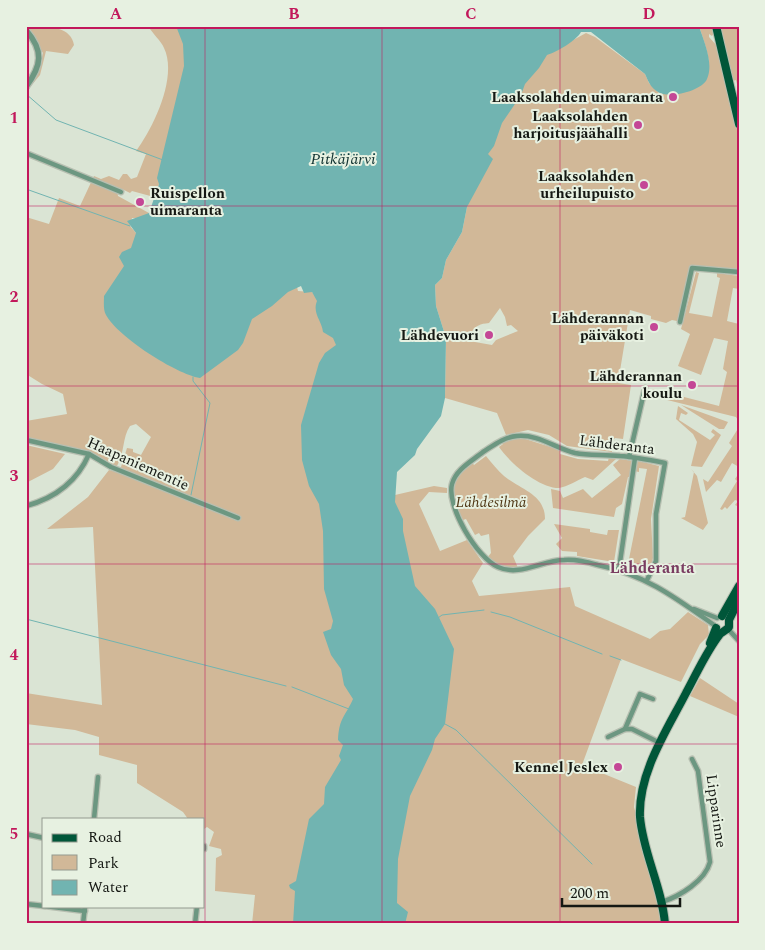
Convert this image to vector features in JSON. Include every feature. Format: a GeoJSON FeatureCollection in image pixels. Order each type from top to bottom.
{"type":"FeatureCollection","features":[{"type":"Feature","properties":{"kind":"main road"},"geometry":{"type":"LineString","coordinates":[[716,26],[739,124]]}},
{"type":"Feature","properties":{"kind":"main road"},"geometry":{"type":"LineString","coordinates":[[665,924],[662,902],[645,844],[640,816],[648,773],[660,743],[739,586]]}},
{"type":"Feature","properties":{"kind":"main road"},"geometry":{"type":"LineString","coordinates":[[721,624],[739,600]]}},
{"type":"Feature","properties":{"kind":"street"},"geometry":{"type":"LineString","coordinates":[[26,30],[37,45],[40,55],[37,68],[26,87]]}},
{"type":"Feature","properties":{"kind":"street"},"geometry":{"type":"LineString","coordinates":[[26,153],[121,192]]}},
{"type":"Feature","properties":{"kind":"street"},"geometry":{"type":"LineString","coordinates":[[680,322],[692,268],[739,272]]}},
{"type":"Feature","properties":{"kind":"street"},"geometry":{"type":"LineString","coordinates":[[629,457],[645,388]]}},
{"type":"Feature","properties":{"kind":"street","name":"Lähderanta"},"geometry":{"type":"LineString","coordinates":[[648,580],[656,561],[656,514],[665,464],[629,457],[577,454],[541,440],[516,436],[504,439],[463,467],[454,478],[451,492],[455,508],[472,542],[486,559],[498,567],[518,570],[563,560],[619,569],[648,580],[721,624]]}},
{"type":"Feature","properties":{"kind":"street","name":"Haapaniementie"},"geometry":{"type":"LineString","coordinates":[[26,440],[89,454],[111,467],[238,518]]}},
{"type":"Feature","properties":{"kind":"street"},"geometry":{"type":"LineString","coordinates":[[26,506],[47,499],[67,486],[82,467],[89,454]]}},
{"type":"Feature","properties":{"kind":"street"},"geometry":{"type":"LineString","coordinates":[[619,569],[636,458]]}},
{"type":"Feature","properties":{"kind":"street"},"geometry":{"type":"LineString","coordinates":[[721,624],[739,641]]}},
{"type":"Feature","properties":{"kind":"street"},"geometry":{"type":"LineString","coordinates":[[625,729],[640,694],[653,699]]}},
{"type":"Feature","properties":{"kind":"street"},"geometry":{"type":"LineString","coordinates":[[608,737],[625,729],[632,729],[660,743]]}},
{"type":"Feature","properties":{"kind":"street","name":"Lipparinne"},"geometry":{"type":"LineString","coordinates":[[662,902],[679,895],[702,876],[708,869],[710,862],[698,771],[692,759]]}},
{"type":"Feature","properties":{"kind":"street"},"geometry":{"type":"LineString","coordinates":[[94,818],[98,777]]}},
{"type":"Feature","properties":{"kind":"street"},"geometry":{"type":"LineString","coordinates":[[26,834],[42,838]]}},
{"type":"Feature","properties":{"kind":"street"},"geometry":{"type":"LineString","coordinates":[[26,904],[42,906]]}},
{"type":"Feature","properties":{"kind":"street"},"geometry":{"type":"LineString","coordinates":[[71,908],[85,909],[83,924]]}},
{"type":"Feature","properties":{"kind":"street"},"geometry":{"type":"LineString","coordinates":[[195,924],[197,908]]}},
{"type":"Feature","properties":{"kind":"green space"},"geometry":{"type":"Polygon","coordinates":[[[26,26],[47,26],[61,30],[72,38],[74,45],[68,54],[46,51],[40,75],[26,92],[39,69],[43,53],[26,26]]]}},
{"type":"Feature","properties":{"kind":"green space"},"geometry":{"type":"Polygon","coordinates":[[[148,26],[182,26],[188,53],[168,161],[154,197],[132,191],[130,193],[122,189],[117,190],[118,196],[149,213],[141,218],[132,218],[130,226],[136,233],[265,292],[300,286],[297,287],[298,291],[312,292],[335,320],[369,691],[305,924],[252,924],[255,895],[215,891],[216,858],[222,855],[221,849],[209,846],[214,832],[207,827],[205,828],[205,818],[187,818],[183,812],[137,783],[137,765],[99,755],[99,737],[75,730],[26,724],[26,693],[102,705],[93,527],[47,529],[88,497],[109,470],[124,473],[195,503],[122,470],[121,467],[127,448],[133,449],[133,452],[141,455],[151,437],[136,424],[130,426],[127,431],[117,466],[83,450],[26,438],[26,421],[67,414],[63,394],[26,374],[26,217],[49,224],[59,198],[80,206],[94,176],[101,179],[109,176],[119,180],[123,174],[127,174],[131,179],[137,177],[146,154],[136,151],[150,129],[162,102],[166,87],[168,60],[161,43],[148,26]]]}},
{"type":"Feature","properties":{"kind":"green space"},"geometry":{"type":"Polygon","coordinates":[[[699,26],[712,26],[714,33],[712,36],[709,34],[709,37],[718,47],[739,131],[739,272],[692,268],[677,321],[672,320],[666,323],[630,310],[618,383],[631,385],[623,439],[615,438],[611,443],[612,452],[567,446],[549,435],[528,430],[506,435],[497,413],[445,398],[446,338],[436,306],[435,285],[442,278],[446,260],[462,232],[467,207],[509,75],[586,33],[595,37],[645,74],[649,83],[659,93],[679,93],[700,86],[708,72],[709,63],[699,26]],[[500,308],[489,323],[481,324],[471,333],[475,342],[492,345],[496,340],[518,331],[511,325],[507,326],[500,308]]]}},
{"type":"Feature","properties":{"kind":"green space"},"geometry":{"type":"Polygon","coordinates":[[[719,26],[739,26],[739,92],[736,80],[733,81],[719,26]]]}},
{"type":"Feature","properties":{"kind":"green space"},"geometry":{"type":"Polygon","coordinates":[[[696,272],[699,273],[689,313],[712,317],[720,278],[717,277],[717,273],[739,276],[739,289],[733,288],[727,321],[739,324],[739,422],[736,417],[651,396],[653,389],[719,406],[727,372],[723,369],[728,341],[714,338],[701,375],[678,366],[690,334],[681,329],[696,272]]]}},
{"type":"Feature","properties":{"kind":"green space"},"geometry":{"type":"Polygon","coordinates":[[[681,405],[728,422],[724,429],[719,429],[681,405]]]}},
{"type":"Feature","properties":{"kind":"green space"},"geometry":{"type":"Polygon","coordinates":[[[678,406],[688,413],[686,415],[681,413],[679,420],[710,440],[715,435],[711,432],[713,429],[721,435],[702,467],[691,466],[697,442],[693,434],[676,419],[678,406]]]}},
{"type":"Feature","properties":{"kind":"green space"},"geometry":{"type":"Polygon","coordinates":[[[739,427],[739,467],[732,463],[721,482],[717,480],[706,492],[703,479],[708,482],[732,446],[729,443],[739,427]]]}},
{"type":"Feature","properties":{"kind":"green space"},"geometry":{"type":"Polygon","coordinates":[[[519,437],[560,450],[560,454],[578,459],[608,461],[609,457],[616,459],[593,480],[585,477],[559,488],[551,487],[526,473],[510,460],[499,447],[503,444],[501,442],[519,437]]]}},
{"type":"Feature","properties":{"kind":"green space"},"geometry":{"type":"Polygon","coordinates":[[[26,445],[65,454],[53,469],[26,483],[26,445]]]}},
{"type":"Feature","properties":{"kind":"green space","name":"Lähdesilmä"},"geometry":{"type":"Polygon","coordinates":[[[486,456],[504,476],[537,498],[544,511],[545,519],[528,536],[513,556],[518,568],[499,566],[487,558],[491,553],[489,534],[481,536],[479,533],[475,535],[466,519],[463,520],[454,496],[453,488],[458,475],[472,462],[474,465],[486,456]]]}},
{"type":"Feature","properties":{"kind":"green space"},"geometry":{"type":"Polygon","coordinates":[[[620,459],[633,461],[631,477],[628,477],[622,504],[616,508],[614,517],[553,508],[551,489],[560,491],[563,498],[583,489],[592,498],[621,475],[613,465],[620,459]]]}},
{"type":"Feature","properties":{"kind":"green space"},"geometry":{"type":"Polygon","coordinates":[[[636,462],[659,466],[651,519],[653,558],[651,565],[644,574],[627,569],[647,469],[639,468],[639,472],[634,471],[636,462]]]}},
{"type":"Feature","properties":{"kind":"green space"},"geometry":{"type":"Polygon","coordinates":[[[694,472],[697,476],[708,523],[703,530],[681,518],[685,517],[694,472]]]}},
{"type":"Feature","properties":{"kind":"green space"},"geometry":{"type":"Polygon","coordinates":[[[739,473],[739,507],[735,505],[738,501],[735,500],[727,509],[725,507],[722,510],[720,509],[737,481],[735,479],[739,473]]]}},
{"type":"Feature","properties":{"kind":"green space"},"geometry":{"type":"Polygon","coordinates":[[[434,486],[447,488],[447,493],[429,492],[419,504],[440,551],[467,540],[483,563],[472,581],[479,596],[570,587],[575,606],[650,639],[660,631],[670,629],[688,612],[708,625],[709,635],[700,644],[681,682],[621,659],[582,765],[636,787],[634,807],[659,902],[662,924],[395,924],[393,875],[420,616],[389,502],[395,495],[434,486]]]}},
{"type":"Feature","properties":{"kind":"green space"},"geometry":{"type":"Polygon","coordinates":[[[554,524],[590,529],[590,532],[607,535],[608,530],[619,530],[614,562],[577,556],[577,552],[562,551],[556,544],[562,538],[554,524]]]}},
{"type":"Feature","properties":{"kind":"green space"},"geometry":{"type":"Polygon","coordinates":[[[700,678],[739,704],[739,717],[690,696],[700,678]]]}},
{"type":"Feature","properties":{"kind":"water","name":"Pitkäjärvi"},"geometry":{"type":"Polygon","coordinates":[[[176,26],[699,26],[708,52],[709,73],[704,83],[685,93],[670,95],[658,92],[650,84],[645,74],[591,32],[581,32],[575,39],[547,55],[525,84],[521,95],[502,123],[494,146],[488,154],[493,159],[467,207],[462,232],[446,260],[442,278],[435,285],[436,306],[446,338],[445,398],[441,416],[417,449],[415,455],[397,472],[395,502],[403,519],[403,531],[415,586],[435,609],[454,649],[445,724],[435,739],[432,750],[410,796],[398,859],[397,903],[408,912],[405,924],[293,924],[295,891],[289,885],[296,881],[309,819],[324,804],[325,787],[341,760],[339,756],[343,745],[338,740],[340,727],[353,699],[344,685],[341,669],[331,655],[323,632],[331,629],[333,621],[324,589],[323,531],[319,504],[309,486],[302,460],[301,425],[319,363],[325,353],[336,345],[333,338],[323,332],[316,313],[317,301],[312,292],[304,293],[301,286],[288,292],[272,306],[252,319],[243,343],[238,350],[200,378],[177,370],[135,344],[112,324],[104,311],[104,296],[124,266],[119,257],[122,252],[131,248],[136,233],[127,221],[149,213],[159,184],[157,178],[184,66],[183,44],[176,26]]]}},
{"type":"Feature","properties":{"kind":"waterway"},"geometry":{"type":"LineString","coordinates":[[26,94],[56,120],[163,160]]}},
{"type":"Feature","properties":{"kind":"waterway"},"geometry":{"type":"LineString","coordinates":[[26,189],[130,226]]}},
{"type":"Feature","properties":{"kind":"waterway"},"geometry":{"type":"LineString","coordinates":[[191,495],[210,403],[193,381],[193,377]]}},
{"type":"Feature","properties":{"kind":"waterway"},"geometry":{"type":"LineString","coordinates":[[438,618],[442,615],[484,610]]}},
{"type":"Feature","properties":{"kind":"waterway"},"geometry":{"type":"LineString","coordinates":[[491,612],[510,617],[602,654]]}},
{"type":"Feature","properties":{"kind":"waterway"},"geometry":{"type":"LineString","coordinates":[[26,619],[286,686]]}},
{"type":"Feature","properties":{"kind":"waterway"},"geometry":{"type":"LineString","coordinates":[[610,656],[621,660]]}},
{"type":"Feature","properties":{"kind":"waterway"},"geometry":{"type":"LineString","coordinates":[[292,687],[349,709]]}},
{"type":"Feature","properties":{"kind":"waterway"},"geometry":{"type":"LineString","coordinates":[[445,724],[456,730],[592,864]]}},
{"type":"Feature","properties":{"kind":"place","name":"Laaksolahden uimaranta"},"geometry":{"type":"Point","coordinates":[673,97]}},
{"type":"Feature","properties":{"kind":"place","name":"Laaksolahden harjoitusjäähalli"},"geometry":{"type":"Point","coordinates":[638,125]}},
{"type":"Feature","properties":{"kind":"place","name":"Laaksolahden urheilupuisto"},"geometry":{"type":"Point","coordinates":[644,185]}},
{"type":"Feature","properties":{"kind":"place","name":"Ruispellon uimaranta"},"geometry":{"type":"Point","coordinates":[140,202]}},
{"type":"Feature","properties":{"kind":"place","name":"Lähderannan päiväkoti"},"geometry":{"type":"Point","coordinates":[654,327]}},
{"type":"Feature","properties":{"kind":"place","name":"Lähdevuori"},"geometry":{"type":"Point","coordinates":[489,335]}},
{"type":"Feature","properties":{"kind":"place","name":"Lähderannan koulu"},"geometry":{"type":"Point","coordinates":[692,385]}},
{"type":"Feature","properties":{"kind":"place","name":"Kennel Jeslex"},"geometry":{"type":"Point","coordinates":[618,767]}},
{"type":"Feature","properties":{"kind":"district","name":"Lähderanta"},"geometry":{"type":"Point","coordinates":[652,568]}}]}
